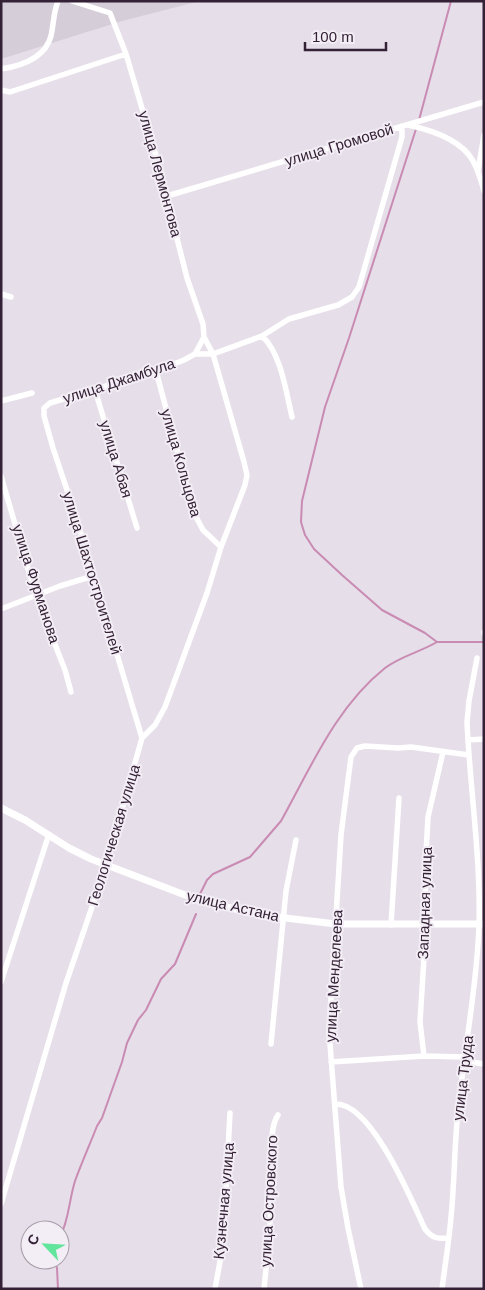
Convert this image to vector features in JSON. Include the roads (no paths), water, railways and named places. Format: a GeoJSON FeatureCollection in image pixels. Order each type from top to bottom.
{"type":"FeatureCollection","features":[{"type":"Feature","properties":{"kind":"street"},"geometry":{"type":"LineString","coordinates":[[1,69],[18,67],[30,62],[42,51],[50,39],[53,15],[58,1]]}},
{"type":"Feature","properties":{"kind":"street","name":"улица Лермонтова"},"geometry":{"type":"LineString","coordinates":[[72,1],[110,13],[126,54],[167,196],[187,278],[203,324],[204,337],[213,354],[247,475]]}},
{"type":"Feature","properties":{"kind":"street"},"geometry":{"type":"LineString","coordinates":[[1,90],[10,92],[126,54]]}},
{"type":"Feature","properties":{"kind":"street"},"geometry":{"type":"LineString","coordinates":[[292,417],[278,364],[271,347],[262,336],[289,319],[338,305],[352,297],[359,286],[404,125],[484,102]]}},
{"type":"Feature","properties":{"kind":"street","name":"улица Громовой"},"geometry":{"type":"LineString","coordinates":[[167,196],[404,125],[433,132],[456,144],[472,158],[484,191]]}},
{"type":"Feature","properties":{"kind":"street"},"geometry":{"type":"LineString","coordinates":[[478,171],[484,134]]}},
{"type":"Feature","properties":{"kind":"street"},"geometry":{"type":"LineString","coordinates":[[1,294],[11,297]]}},
{"type":"Feature","properties":{"kind":"street","name":"улица Джамбула"},"geometry":{"type":"LineString","coordinates":[[195,354],[213,354],[262,336]]}},
{"type":"Feature","properties":{"kind":"street","name":"улица Джамбула"},"geometry":{"type":"LineString","coordinates":[[44,408],[50,403],[156,371],[184,360],[195,354],[204,337]]}},
{"type":"Feature","properties":{"kind":"street","name":"улица Кольцова"},"geometry":{"type":"LineString","coordinates":[[156,371],[194,513],[203,530],[222,547]]}},
{"type":"Feature","properties":{"kind":"street","name":"улица Абая"},"geometry":{"type":"LineString","coordinates":[[95,390],[137,528]]}},
{"type":"Feature","properties":{"kind":"street"},"geometry":{"type":"LineString","coordinates":[[1,401],[32,393]]}},
{"type":"Feature","properties":{"kind":"street","name":"улица Шахтостроителей"},"geometry":{"type":"LineString","coordinates":[[44,408],[44,416],[53,448],[75,514],[142,738]]}},
{"type":"Feature","properties":{"kind":"street","name":"Геологическая улица"},"geometry":{"type":"LineString","coordinates":[[1,1204],[66,984],[106,866],[142,738],[155,725],[165,707],[247,475]]}},
{"type":"Feature","properties":{"kind":"street","name":"улица Фурманова"},"geometry":{"type":"LineString","coordinates":[[1,476],[36,596],[65,670],[71,692]]}},
{"type":"Feature","properties":{"kind":"street"},"geometry":{"type":"LineString","coordinates":[[1,609],[60,586],[93,576]]}},
{"type":"Feature","properties":{"kind":"street","name":"улица Труда"},"geometry":{"type":"LineString","coordinates":[[442,1289],[451,1218],[456,1133],[481,924],[478,857],[468,740],[468,701],[477,658]]}},
{"type":"Feature","properties":{"kind":"street"},"geometry":{"type":"LineString","coordinates":[[468,740],[484,740]]}},
{"type":"Feature","properties":{"kind":"street","name":"улица Менделеева"},"geometry":{"type":"LineString","coordinates":[[362,1289],[341,1187],[329,1031],[341,835],[351,757],[357,748],[365,746],[411,747],[443,752]]}},
{"type":"Feature","properties":{"kind":"street"},"geometry":{"type":"LineString","coordinates":[[443,752],[469,754]]}},
{"type":"Feature","properties":{"kind":"street","name":"Западная улица"},"geometry":{"type":"LineString","coordinates":[[424,1056],[420,1022],[426,925],[425,872],[428,817],[443,752]]}},
{"type":"Feature","properties":{"kind":"street"},"geometry":{"type":"LineString","coordinates":[[392,925],[399,798]]}},
{"type":"Feature","properties":{"kind":"street","name":"улица Астана"},"geometry":{"type":"LineString","coordinates":[[1,808],[49,834],[75,851],[106,866],[198,900],[260,915],[336,924],[481,924]]}},
{"type":"Feature","properties":{"kind":"street"},"geometry":{"type":"LineString","coordinates":[[1,982],[49,834]]}},
{"type":"Feature","properties":{"kind":"street"},"geometry":{"type":"LineString","coordinates":[[271,1044],[286,891],[296,840]]}},
{"type":"Feature","properties":{"kind":"street"},"geometry":{"type":"LineString","coordinates":[[331,1062],[424,1056],[465,1059],[484,1064]]}},
{"type":"Feature","properties":{"kind":"street"},"geometry":{"type":"LineString","coordinates":[[336,1104],[349,1106],[362,1117],[392,1159],[425,1229],[436,1239],[448,1238]]}},
{"type":"Feature","properties":{"kind":"street","name":"Кузнечная улица"},"geometry":{"type":"LineString","coordinates":[[215,1289],[223,1245],[230,1113]]}},
{"type":"Feature","properties":{"kind":"street","name":"улица Островского"},"geometry":{"type":"LineString","coordinates":[[264,1289],[271,1204],[271,1137],[274,1120],[278,1115]]}},
{"type":"Feature","properties":{"kind":"waterway"},"geometry":{"type":"LineString","coordinates":[[419,120],[451,1]]}},
{"type":"Feature","properties":{"kind":"waterway"},"geometry":{"type":"LineString","coordinates":[[416,129],[325,407],[302,501],[301,522],[305,535],[314,549],[382,610],[425,633],[437,642],[484,642]]}},
{"type":"Feature","properties":{"kind":"waterway"},"geometry":{"type":"LineString","coordinates":[[200,894],[207,880],[213,874],[250,857],[281,821],[314,759],[338,719],[352,701],[385,668],[437,642]]}},
{"type":"Feature","properties":{"kind":"waterway"},"geometry":{"type":"LineString","coordinates":[[66,1220],[75,1181],[102,1118],[127,1043],[161,979],[175,964],[196,914]]}},
{"type":"Feature","properties":{"kind":"waterway"},"geometry":{"type":"LineString","coordinates":[[57,1270],[58,1289]]}}]}
